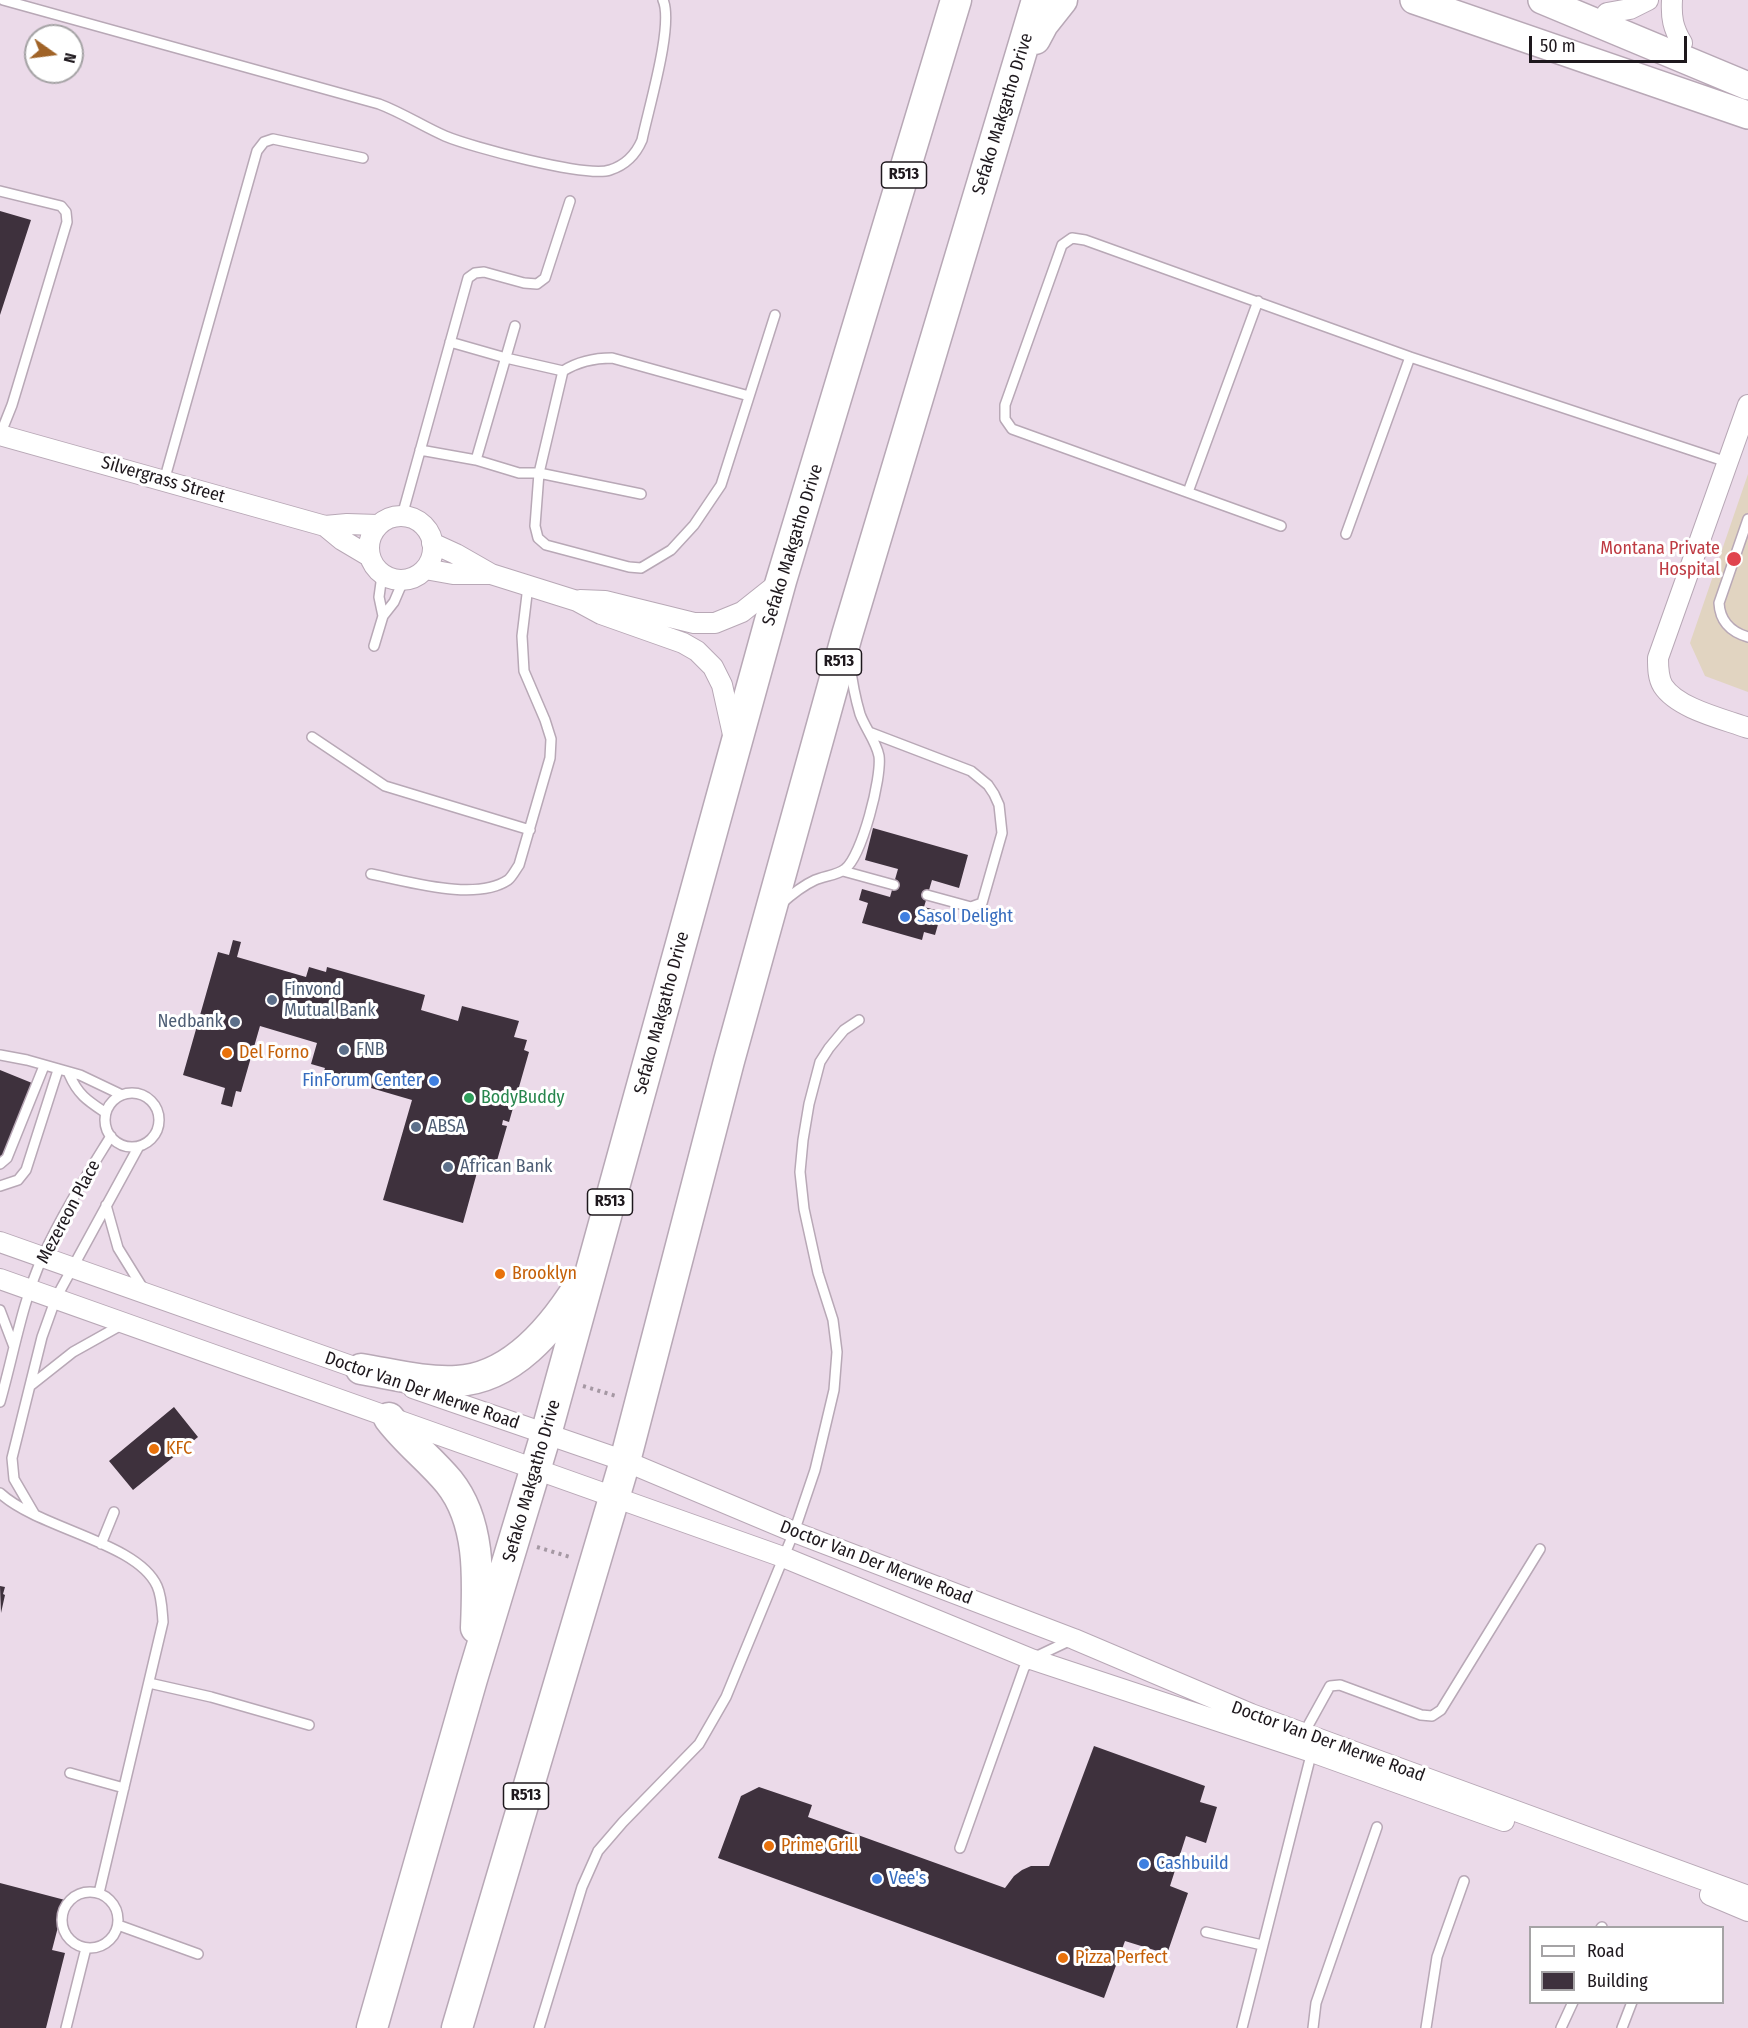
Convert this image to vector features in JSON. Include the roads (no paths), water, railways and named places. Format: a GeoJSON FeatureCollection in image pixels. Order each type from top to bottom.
{"type":"FeatureCollection","features":[{"type":"Feature","properties":{"kind":"main road"},"geometry":{"type":"LineString","coordinates":[[940,56],[949,0]]}},
{"type":"Feature","properties":{"kind":"main road","name":"Sefako Makgatho Drive"},"geometry":{"type":"LineString","coordinates":[[372,2028],[472,1679],[562,1379],[781,581],[956,0]]}},
{"type":"Feature","properties":{"kind":"main road","name":"Sefako Makgatho Drive"},"geometry":{"type":"LineString","coordinates":[[457,2028],[625,1461],[769,914],[847,634],[1037,0]]}},
{"type":"Feature","properties":{"kind":"main road"},"geometry":{"type":"LineString","coordinates":[[1012,89],[1037,34],[1062,0]]}},
{"type":"Feature","properties":{"kind":"main road"},"geometry":{"type":"LineString","coordinates":[[1414,0],[1748,115]]}},
{"type":"Feature","properties":{"kind":"main road"},"geometry":{"type":"LineString","coordinates":[[1542,0],[1748,86]]}},
{"type":"Feature","properties":{"kind":"main road"},"geometry":{"type":"LineString","coordinates":[[1573,0],[1748,68]]}},
{"type":"Feature","properties":{"kind":"main road"},"geometry":{"type":"LineString","coordinates":[[361,1369],[448,1381],[472,1379],[489,1374],[521,1354],[551,1326],[594,1262]]}},
{"type":"Feature","properties":{"kind":"main road"},"geometry":{"type":"LineString","coordinates":[[389,1418],[402,1435],[453,1487],[470,1526],[478,1578],[472,1679]]}},
{"type":"Feature","properties":{"kind":"street"},"geometry":{"type":"LineString","coordinates":[[1607,13],[1630,9],[1648,0]]}},
{"type":"Feature","properties":{"kind":"street"},"geometry":{"type":"LineString","coordinates":[[1672,0],[1673,27],[1682,43]]}},
{"type":"Feature","properties":{"kind":"street"},"geometry":{"type":"LineString","coordinates":[[1748,405],[1658,658],[1658,674],[1662,685],[1680,701],[1748,728]]}},
{"type":"Feature","properties":{"kind":"street","name":"Silvergrass Street"},"geometry":{"type":"LineString","coordinates":[[0,435],[326,526],[378,525]]}},
{"type":"Feature","properties":{"kind":"street"},"geometry":{"type":"LineString","coordinates":[[402,516],[419,521],[430,535],[432,557],[425,569],[416,577],[403,581],[396,580],[381,575],[376,569],[369,556],[369,539],[378,525],[385,520],[402,516]]}},
{"type":"Feature","properties":{"kind":"street","name":"Silvergrass Street"},"geometry":{"type":"LineString","coordinates":[[326,526],[342,540],[369,556]]}},
{"type":"Feature","properties":{"kind":"street"},"geometry":{"type":"LineString","coordinates":[[432,543],[491,574],[578,601],[601,615],[683,643],[703,655],[717,673],[722,685],[735,745]]}},
{"type":"Feature","properties":{"kind":"street"},"geometry":{"type":"LineString","coordinates":[[425,569],[453,574],[491,574]]}},
{"type":"Feature","properties":{"kind":"street"},"geometry":{"type":"LineString","coordinates":[[578,601],[605,601],[694,623],[715,623],[742,612],[781,581]]}},
{"type":"Feature","properties":{"kind":"street","name":"Doctor Van Der Merwe Road"},"geometry":{"type":"LineString","coordinates":[[0,1242],[625,1461],[794,1532],[1074,1639],[1311,1741],[1748,1911]]}},
{"type":"Feature","properties":{"kind":"street","name":"Doctor Van Der Merwe Road"},"geometry":{"type":"LineString","coordinates":[[0,1279],[783,1557],[1031,1659],[1311,1741],[1748,1896]]}},
{"type":"Feature","properties":{"kind":"lane"},"geometry":{"type":"LineString","coordinates":[[3,0],[379,104],[401,112],[424,126],[456,140],[546,164],[590,171],[609,171],[624,164],[637,152],[642,140],[665,36],[663,0]]}},
{"type":"Feature","properties":{"kind":"lane"},"geometry":{"type":"LineString","coordinates":[[164,481],[257,151],[264,142],[273,139],[363,158]]}},
{"type":"Feature","properties":{"kind":"lane"},"geometry":{"type":"LineString","coordinates":[[0,191],[61,206],[66,212],[67,222],[12,405],[0,435]]}},
{"type":"Feature","properties":{"kind":"lane"},"geometry":{"type":"LineString","coordinates":[[402,516],[468,278],[475,273],[484,272],[524,284],[537,284],[545,278],[570,201]]}},
{"type":"Feature","properties":{"kind":"lane"},"geometry":{"type":"LineString","coordinates":[[1281,526],[1012,429],[1005,418],[1005,405],[1062,245],[1072,238],[1095,243],[1410,357],[1727,462]]}},
{"type":"Feature","properties":{"kind":"lane"},"geometry":{"type":"LineString","coordinates":[[1188,492],[1258,301]]}},
{"type":"Feature","properties":{"kind":"lane"},"geometry":{"type":"LineString","coordinates":[[749,396],[612,358],[592,358],[574,364],[563,371],[539,473],[535,526],[538,538],[546,545],[629,567],[641,568],[671,550],[694,525],[721,485],[775,315]]}},
{"type":"Feature","properties":{"kind":"lane"},"geometry":{"type":"LineString","coordinates":[[476,460],[515,326]]}},
{"type":"Feature","properties":{"kind":"lane"},"geometry":{"type":"LineString","coordinates":[[450,342],[563,371]]}},
{"type":"Feature","properties":{"kind":"lane"},"geometry":{"type":"LineString","coordinates":[[1346,534],[1410,357]]}},
{"type":"Feature","properties":{"kind":"lane"},"geometry":{"type":"LineString","coordinates":[[420,450],[476,460],[519,473],[539,473],[641,494]]}},
{"type":"Feature","properties":{"kind":"lane"},"geometry":{"type":"LineString","coordinates":[[1748,519],[1719,603],[1719,613],[1724,622],[1748,638]]}},
{"type":"Feature","properties":{"kind":"lane"},"geometry":{"type":"LineString","coordinates":[[381,575],[380,597],[383,616]]}},
{"type":"Feature","properties":{"kind":"lane"},"geometry":{"type":"LineString","coordinates":[[374,646],[383,616],[394,602],[403,581]]}},
{"type":"Feature","properties":{"kind":"lane"},"geometry":{"type":"LineString","coordinates":[[371,874],[463,891],[487,888],[509,879],[519,865],[550,758],[551,739],[524,670],[522,636],[528,586]]}},
{"type":"Feature","properties":{"kind":"lane"},"geometry":{"type":"LineString","coordinates":[[843,871],[854,858],[861,843],[879,775],[878,751],[860,712],[854,689],[847,634]]}},
{"type":"Feature","properties":{"kind":"lane"},"geometry":{"type":"LineString","coordinates":[[869,732],[971,771],[988,785],[999,805],[1002,833],[982,903],[971,907],[927,895]]}},
{"type":"Feature","properties":{"kind":"lane"},"geometry":{"type":"LineString","coordinates":[[312,736],[385,786],[530,830]]}},
{"type":"Feature","properties":{"kind":"lane"},"geometry":{"type":"LineString","coordinates":[[769,914],[804,885],[843,871],[894,885]]}},
{"type":"Feature","properties":{"kind":"lane"},"geometry":{"type":"LineString","coordinates":[[539,2028],[582,1887],[598,1851],[699,1744],[726,1697],[794,1532],[814,1470],[834,1390],[837,1352],[833,1320],[818,1273],[804,1209],[800,1172],[803,1140],[809,1104],[820,1062],[844,1030],[859,1020]]}},
{"type":"Feature","properties":{"kind":"lane"},"geometry":{"type":"LineString","coordinates":[[0,1055],[27,1060],[86,1078],[122,1095]]}},
{"type":"Feature","properties":{"kind":"lane"},"geometry":{"type":"LineString","coordinates":[[0,1164],[7,1158],[44,1066]]}},
{"type":"Feature","properties":{"kind":"lane"},"geometry":{"type":"LineString","coordinates":[[0,1186],[18,1180],[26,1170],[58,1070]]}},
{"type":"Feature","properties":{"kind":"lane"},"geometry":{"type":"LineString","coordinates":[[69,1074],[80,1095],[106,1113]]}},
{"type":"Feature","properties":{"kind":"lane"},"geometry":{"type":"LineString","coordinates":[[139,1094],[147,1098],[158,1111],[158,1129],[147,1142],[139,1146],[123,1145],[111,1136],[107,1129],[106,1113],[122,1095],[139,1094]]}},
{"type":"Feature","properties":{"kind":"lane","name":"Mezereon Place"},"geometry":{"type":"LineString","coordinates":[[0,1402],[14,1347],[42,1257],[65,1212],[111,1136]]}},
{"type":"Feature","properties":{"kind":"lane","name":"Mezereon Place"},"geometry":{"type":"LineString","coordinates":[[37,1517],[14,1479],[12,1458],[42,1337],[56,1298],[71,1268],[139,1146]]}},
{"type":"Feature","properties":{"kind":"lane","name":"Mezereon Place"},"geometry":{"type":"LineString","coordinates":[[106,1206],[118,1248],[146,1294]]}},
{"type":"Feature","properties":{"kind":"lane"},"geometry":{"type":"LineString","coordinates":[[0,1310],[14,1347]]}},
{"type":"Feature","properties":{"kind":"lane"},"geometry":{"type":"LineString","coordinates":[[29,1387],[73,1352],[125,1323]]}},
{"type":"Feature","properties":{"kind":"lane"},"geometry":{"type":"LineString","coordinates":[[0,1493],[12,1503],[37,1517],[122,1553],[148,1571],[162,1599],[163,1622],[99,1893]]}},
{"type":"Feature","properties":{"kind":"lane"},"geometry":{"type":"LineString","coordinates":[[101,1544],[114,1512]]}},
{"type":"Feature","properties":{"kind":"lane"},"geometry":{"type":"LineString","coordinates":[[1242,2028],[1311,1741],[1330,1686],[1340,1685],[1421,1715],[1432,1716],[1441,1710],[1540,1549]]}},
{"type":"Feature","properties":{"kind":"lane"},"geometry":{"type":"LineString","coordinates":[[960,1848],[1019,1680],[1031,1659],[1074,1639]]}},
{"type":"Feature","properties":{"kind":"lane"},"geometry":{"type":"LineString","coordinates":[[149,1683],[211,1697],[309,1725]]}},
{"type":"Feature","properties":{"kind":"lane"},"geometry":{"type":"LineString","coordinates":[[70,1773],[124,1788]]}},
{"type":"Feature","properties":{"kind":"lane"},"geometry":{"type":"LineString","coordinates":[[1313,2028],[1316,2003],[1377,1827]]}},
{"type":"Feature","properties":{"kind":"lane"},"geometry":{"type":"LineString","coordinates":[[1426,2028],[1437,1958],[1464,1881]]}},
{"type":"Feature","properties":{"kind":"lane"},"geometry":{"type":"LineString","coordinates":[[99,1893],[112,1902],[119,1916],[116,1933],[111,1940],[95,1949],[77,1946],[64,1932],[63,1914],[66,1905],[81,1894],[99,1893]]}},
{"type":"Feature","properties":{"kind":"lane"},"geometry":{"type":"LineString","coordinates":[[118,1924],[198,1954]]}},
{"type":"Feature","properties":{"kind":"lane"},"geometry":{"type":"LineString","coordinates":[[1206,1932],[1262,1945]]}},
{"type":"Feature","properties":{"kind":"lane"},"geometry":{"type":"LineString","coordinates":[[66,2028],[86,1948]]}},
{"type":"Feature","properties":{"kind":"lane"},"geometry":{"type":"LineString","coordinates":[[1561,2028],[1572,2004]]}},
{"type":"Feature","properties":{"kind":"lane"},"geometry":{"type":"LineString","coordinates":[[1622,2028],[1631,2004]]}},
{"type":"Feature","properties":{"kind":"place","name":"Montana Private Hospital"},"geometry":{"type":"Point","coordinates":[1734,559]}},
{"type":"Feature","properties":{"kind":"place","name":"Sasol Delight"},"geometry":{"type":"Point","coordinates":[905,917]}},
{"type":"Feature","properties":{"kind":"place","name":"Finvond Mutual Bank"},"geometry":{"type":"Point","coordinates":[272,1000]}},
{"type":"Feature","properties":{"kind":"place","name":"Nedbank"},"geometry":{"type":"Point","coordinates":[235,1022]}},
{"type":"Feature","properties":{"kind":"place","name":"FNB"},"geometry":{"type":"Point","coordinates":[344,1050]}},
{"type":"Feature","properties":{"kind":"place","name":"Del Forno"},"geometry":{"type":"Point","coordinates":[227,1053]}},
{"type":"Feature","properties":{"kind":"place","name":"FinForum Center"},"geometry":{"type":"Point","coordinates":[434,1081]}},
{"type":"Feature","properties":{"kind":"place","name":"BodyBuddy"},"geometry":{"type":"Point","coordinates":[469,1098]}},
{"type":"Feature","properties":{"kind":"place","name":"ABSA"},"geometry":{"type":"Point","coordinates":[416,1127]}},
{"type":"Feature","properties":{"kind":"place","name":"African Bank"},"geometry":{"type":"Point","coordinates":[448,1167]}},
{"type":"Feature","properties":{"kind":"place","name":"Brooklyn"},"geometry":{"type":"Point","coordinates":[500,1274]}},
{"type":"Feature","properties":{"kind":"place","name":"KFC"},"geometry":{"type":"Point","coordinates":[154,1449]}},
{"type":"Feature","properties":{"kind":"place","name":"Prime Grill"},"geometry":{"type":"Point","coordinates":[769,1846]}},
{"type":"Feature","properties":{"kind":"place","name":"Cashbuild"},"geometry":{"type":"Point","coordinates":[1144,1864]}},
{"type":"Feature","properties":{"kind":"place","name":"Vee's"},"geometry":{"type":"Point","coordinates":[877,1879]}},
{"type":"Feature","properties":{"kind":"place","name":"Pizza Perfect"},"geometry":{"type":"Point","coordinates":[1063,1958]}}]}
